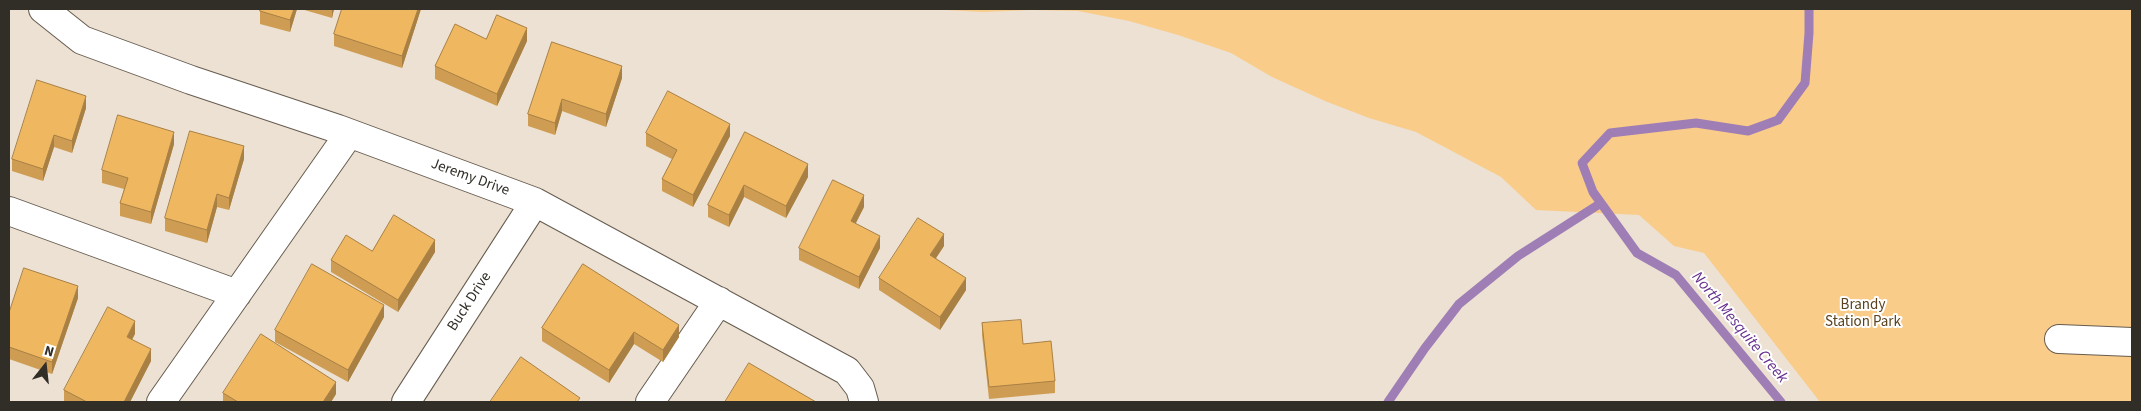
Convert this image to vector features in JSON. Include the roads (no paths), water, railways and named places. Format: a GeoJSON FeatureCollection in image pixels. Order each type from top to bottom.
{"type":"FeatureCollection","features":[{"type":"Feature","properties":{"kind":"street","name":"Jeremy Drive"},"geometry":{"type":"LineString","coordinates":[[43,9],[82,40],[191,80],[350,134],[535,202],[847,370],[860,388],[864,402]]}},
{"type":"Feature","properties":{"kind":"street"},"geometry":{"type":"LineString","coordinates":[[161,402],[350,134]]}},
{"type":"Feature","properties":{"kind":"street","name":"Buck Drive"},"geometry":{"type":"LineString","coordinates":[[406,402],[535,202]]}},
{"type":"Feature","properties":{"kind":"street"},"geometry":{"type":"LineString","coordinates":[[9,211],[237,294]]}},
{"type":"Feature","properties":{"kind":"street"},"geometry":{"type":"LineString","coordinates":[[650,402],[719,301]]}},
{"type":"Feature","properties":{"kind":"street"},"geometry":{"type":"LineString","coordinates":[[2060,340],[2132,342]]}},
{"type":"Feature","properties":{"kind":"waterway","name":"North Mesquite Creek"},"geometry":{"type":"LineString","coordinates":[[1781,402],[1676,275],[1637,253],[1593,192],[1582,163],[1610,133],[1696,123],[1748,131],[1778,120],[1805,83],[1809,9]]}},
{"type":"Feature","properties":{"kind":"waterway"},"geometry":{"type":"LineString","coordinates":[[1388,402],[1425,348],[1459,304],[1518,256],[1601,203]]}},
{"type":"Feature","properties":{"kind":"park label","name":"Brandy Station Park"},"geometry":{"type":"Point","coordinates":[1863,314]}}]}
